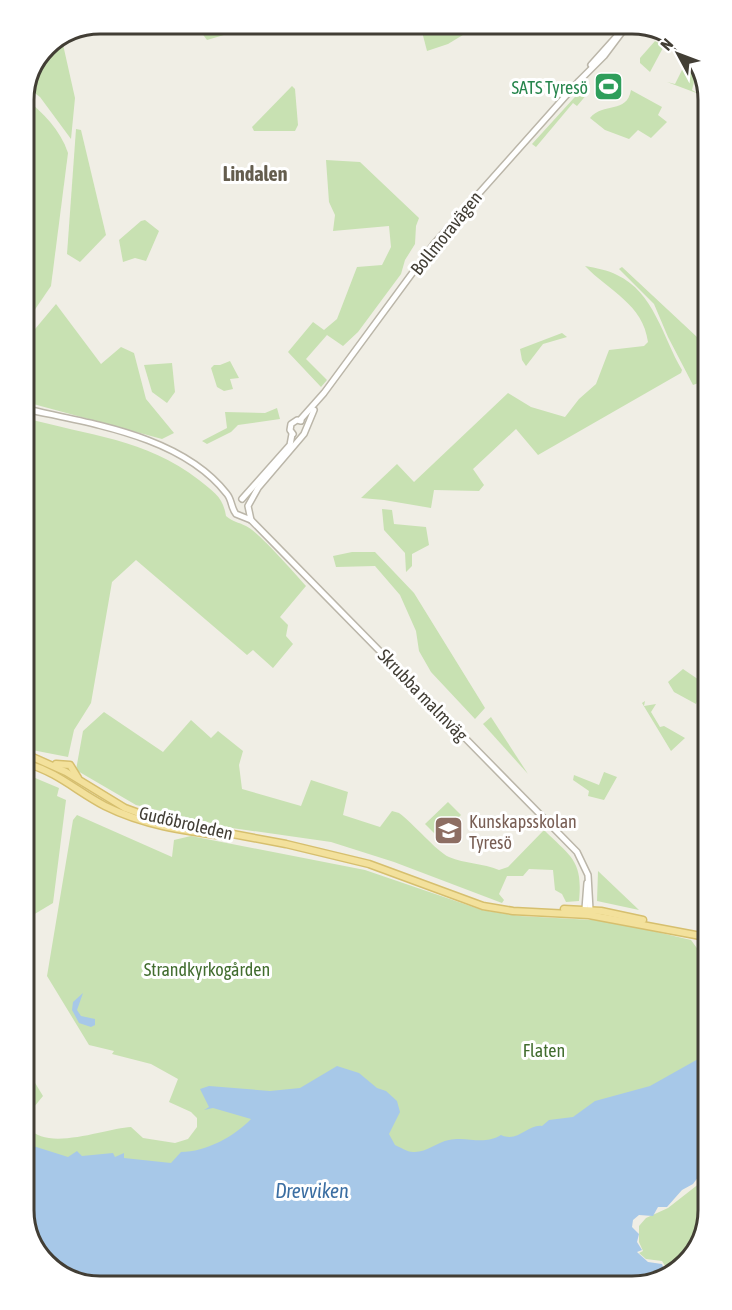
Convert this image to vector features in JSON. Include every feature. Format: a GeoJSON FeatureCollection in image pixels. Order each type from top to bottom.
{"type":"FeatureCollection","features":[{"type":"Feature","properties":{"kind":"main road"},"geometry":{"type":"LineString","coordinates":[[37,758],[70,765],[85,784]]}},
{"type":"Feature","properties":{"kind":"main road","name":"Gudöbroleden"},"geometry":{"type":"LineString","coordinates":[[37,758],[66,772],[116,803],[144,816],[286,844],[369,864],[483,906],[587,912],[698,933]]}},
{"type":"Feature","properties":{"kind":"main road"},"geometry":{"type":"LineString","coordinates":[[42,769],[60,774],[66,772],[70,765]]}},
{"type":"Feature","properties":{"kind":"main road","name":"Gudöbroleden"},"geometry":{"type":"LineString","coordinates":[[34,766],[105,806],[154,825],[286,844]]}},
{"type":"Feature","properties":{"kind":"street","name":"Bollmoravägen"},"geometry":{"type":"LineString","coordinates":[[292,434],[291,424],[300,420],[324,393],[433,245],[604,56],[620,35]]}},
{"type":"Feature","properties":{"kind":"street","name":"Bollmoravägen"},"geometry":{"type":"LineString","coordinates":[[300,436],[324,393]]}},
{"type":"Feature","properties":{"kind":"street"},"geometry":{"type":"LineString","coordinates":[[35,411],[118,430],[154,443],[185,460],[226,493],[240,499],[248,508]]}},
{"type":"Feature","properties":{"kind":"street"},"geometry":{"type":"LineString","coordinates":[[300,420],[306,426]]}},
{"type":"Feature","properties":{"kind":"street"},"geometry":{"type":"LineString","coordinates":[[226,493],[232,510],[241,515],[248,508],[258,488],[300,436],[292,434],[290,445],[232,505]]}},
{"type":"Feature","properties":{"kind":"street","name":"Skrubba malmväg"},"geometry":{"type":"LineString","coordinates":[[248,508],[252,520]]}},
{"type":"Feature","properties":{"kind":"street","name":"Skrubba malmväg"},"geometry":{"type":"LineString","coordinates":[[241,515],[252,520],[577,852],[588,875],[587,912]]}},
{"type":"Feature","properties":{"kind":"green space"},"geometry":{"type":"Polygon","coordinates":[[[203,34],[226,34],[207,40],[203,34]]]}},
{"type":"Feature","properties":{"kind":"green space"},"geometry":{"type":"Polygon","coordinates":[[[423,35],[463,35],[448,44],[427,51],[423,35]]]}},
{"type":"Feature","properties":{"kind":"green space"},"geometry":{"type":"Polygon","coordinates":[[[655,41],[664,46],[650,72],[640,63],[640,58],[655,41]]]}},
{"type":"Feature","properties":{"kind":"green space"},"geometry":{"type":"Polygon","coordinates":[[[63,46],[75,98],[71,139],[35,93],[40,75],[54,54],[63,46]]]}},
{"type":"Feature","properties":{"kind":"green space"},"geometry":{"type":"Polygon","coordinates":[[[686,63],[694,82],[692,90],[697,93],[667,82],[675,84],[686,63]]]}},
{"type":"Feature","properties":{"kind":"green space"},"geometry":{"type":"Polygon","coordinates":[[[292,86],[295,89],[298,125],[295,131],[254,131],[252,127],[292,86]]]}},
{"type":"Feature","properties":{"kind":"green space"},"geometry":{"type":"Polygon","coordinates":[[[589,86],[588,93],[577,106],[573,103],[536,147],[532,144],[584,87],[589,86]]]}},
{"type":"Feature","properties":{"kind":"green space"},"geometry":{"type":"Polygon","coordinates":[[[631,90],[662,107],[658,115],[667,122],[651,138],[638,130],[629,139],[605,130],[590,118],[601,110],[625,102],[631,90]]]}},
{"type":"Feature","properties":{"kind":"green space"},"geometry":{"type":"Polygon","coordinates":[[[35,106],[60,136],[68,153],[51,286],[35,310],[35,106]]]}},
{"type":"Feature","properties":{"kind":"green space"},"geometry":{"type":"Polygon","coordinates":[[[76,129],[81,130],[106,235],[80,262],[67,254],[76,129]]]}},
{"type":"Feature","properties":{"kind":"green space"},"geometry":{"type":"Polygon","coordinates":[[[326,160],[360,162],[419,218],[415,244],[405,260],[401,274],[358,332],[343,346],[327,335],[306,359],[327,380],[321,387],[288,352],[313,322],[324,330],[337,319],[357,267],[382,265],[391,247],[389,226],[333,231],[335,215],[329,202],[326,160]]]}},
{"type":"Feature","properties":{"kind":"green space"},"geometry":{"type":"Polygon","coordinates":[[[145,220],[159,231],[146,261],[135,258],[123,262],[119,240],[145,220]]]}},
{"type":"Feature","properties":{"kind":"green space"},"geometry":{"type":"Polygon","coordinates":[[[585,266],[613,273],[630,283],[640,293],[656,317],[682,370],[681,373],[538,455],[516,429],[473,469],[484,485],[479,491],[434,490],[431,508],[361,498],[397,464],[414,482],[508,393],[531,407],[565,417],[579,399],[596,384],[609,350],[644,346],[648,342],[645,329],[632,308],[585,266]]]}},
{"type":"Feature","properties":{"kind":"green space"},"geometry":{"type":"Polygon","coordinates":[[[622,267],[698,337],[698,383],[693,385],[654,304],[619,269],[622,267]]]}},
{"type":"Feature","properties":{"kind":"green space"},"geometry":{"type":"Polygon","coordinates":[[[56,304],[101,364],[121,347],[134,353],[146,399],[174,433],[162,439],[35,404],[35,329],[56,304]]]}},
{"type":"Feature","properties":{"kind":"green space"},"geometry":{"type":"Polygon","coordinates":[[[562,333],[567,337],[543,344],[526,366],[520,349],[562,333]]]}},
{"type":"Feature","properties":{"kind":"green space"},"geometry":{"type":"Polygon","coordinates":[[[230,361],[239,378],[230,379],[233,389],[224,391],[217,387],[211,368],[230,361]]]}},
{"type":"Feature","properties":{"kind":"green space"},"geometry":{"type":"Polygon","coordinates":[[[172,363],[175,392],[167,403],[152,392],[144,365],[172,363]]]}},
{"type":"Feature","properties":{"kind":"green space"},"geometry":{"type":"Polygon","coordinates":[[[277,408],[280,419],[238,425],[231,432],[207,444],[202,441],[227,428],[225,412],[265,413],[277,408]]]}},
{"type":"Feature","properties":{"kind":"green space"},"geometry":{"type":"Polygon","coordinates":[[[35,420],[116,440],[158,455],[179,466],[217,495],[225,509],[226,516],[252,530],[268,544],[306,586],[280,617],[288,625],[286,636],[293,644],[273,668],[253,650],[247,655],[136,560],[112,582],[91,703],[74,730],[68,757],[34,750],[35,420]]]}},
{"type":"Feature","properties":{"kind":"green space"},"geometry":{"type":"Polygon","coordinates":[[[382,509],[392,510],[394,524],[426,527],[429,545],[412,554],[412,566],[406,572],[405,553],[384,530],[382,509]]]}},
{"type":"Feature","properties":{"kind":"green space"},"geometry":{"type":"Polygon","coordinates":[[[352,552],[375,552],[414,593],[485,708],[475,719],[431,672],[419,651],[416,631],[400,595],[375,566],[336,567],[333,556],[352,552]]]}},
{"type":"Feature","properties":{"kind":"green space"},"geometry":{"type":"Polygon","coordinates":[[[683,669],[698,679],[696,704],[674,692],[668,682],[683,669]]]}},
{"type":"Feature","properties":{"kind":"green space"},"geometry":{"type":"Polygon","coordinates":[[[645,701],[644,706],[656,704],[651,712],[660,727],[664,726],[685,738],[671,751],[642,703],[645,701]]]}},
{"type":"Feature","properties":{"kind":"green space"},"geometry":{"type":"Polygon","coordinates":[[[104,712],[163,752],[191,720],[211,738],[218,731],[243,751],[239,765],[242,789],[301,806],[311,780],[348,792],[343,815],[380,827],[392,811],[399,813],[444,854],[461,861],[499,870],[508,867],[544,830],[568,854],[577,868],[580,887],[579,901],[566,902],[562,894],[555,890],[553,870],[529,869],[523,876],[507,876],[499,894],[504,900],[502,903],[394,862],[331,842],[232,828],[136,805],[76,770],[83,731],[104,712]]]}},
{"type":"Feature","properties":{"kind":"green space"},"geometry":{"type":"Polygon","coordinates":[[[491,717],[528,774],[483,724],[491,717]]]}},
{"type":"Feature","properties":{"kind":"green space"},"geometry":{"type":"Polygon","coordinates":[[[604,772],[617,777],[604,800],[588,796],[589,791],[573,780],[574,775],[599,785],[604,772]]]}},
{"type":"Feature","properties":{"kind":"green space"},"geometry":{"type":"Polygon","coordinates":[[[34,778],[59,788],[57,796],[66,800],[53,903],[34,914],[34,778]]]}},
{"type":"Feature","properties":{"kind":"green space"},"geometry":{"type":"Polygon","coordinates":[[[448,802],[461,815],[438,837],[425,824],[448,802]]]}},
{"type":"Feature","properties":{"kind":"green space","name":"Flaten"},"geometry":{"type":"Polygon","coordinates":[[[77,815],[172,857],[174,840],[191,836],[365,870],[482,910],[520,916],[610,921],[691,940],[698,950],[698,1120],[136,1275],[96,1275],[68,1267],[48,1250],[36,1222],[34,1132],[49,1138],[63,1138],[131,1127],[143,1138],[175,1143],[188,1139],[197,1127],[197,1118],[191,1112],[169,1102],[178,1079],[151,1064],[112,1054],[114,1051],[89,1045],[47,976],[73,820],[77,815]]]}},
{"type":"Feature","properties":{"kind":"green space"},"geometry":{"type":"Polygon","coordinates":[[[598,871],[639,910],[597,901],[598,871]]]}},
{"type":"Feature","properties":{"kind":"green space"},"geometry":{"type":"Polygon","coordinates":[[[34,1081],[43,1096],[34,1107],[34,1081]]]}},
{"type":"Feature","properties":{"kind":"green space"},"geometry":{"type":"Polygon","coordinates":[[[698,1185],[697,1218],[691,1239],[681,1253],[665,1266],[662,1261],[646,1259],[639,1253],[643,1251],[639,1242],[639,1226],[646,1218],[668,1208],[698,1185]]]}},
{"type":"Feature","properties":{"kind":"water"},"geometry":{"type":"Polygon","coordinates":[[[83,993],[77,1010],[81,1016],[95,1019],[95,1025],[91,1027],[79,1023],[72,1010],[73,1002],[83,993]]]}},
{"type":"Feature","properties":{"kind":"water","name":"Drevviken"},"geometry":{"type":"Polygon","coordinates":[[[698,1059],[698,1177],[693,1184],[682,1190],[667,1207],[658,1207],[653,1216],[639,1215],[633,1220],[632,1227],[639,1234],[637,1242],[642,1250],[637,1252],[648,1262],[662,1264],[663,1267],[644,1274],[631,1276],[96,1275],[75,1270],[60,1262],[43,1242],[36,1222],[34,1146],[68,1157],[77,1151],[82,1156],[113,1153],[115,1157],[124,1153],[124,1158],[171,1163],[181,1152],[200,1149],[219,1142],[251,1119],[213,1108],[204,1110],[209,1107],[200,1089],[209,1086],[270,1091],[300,1088],[337,1066],[359,1073],[397,1101],[400,1112],[389,1134],[395,1145],[408,1151],[418,1152],[449,1140],[488,1140],[501,1135],[513,1137],[542,1126],[549,1120],[573,1117],[595,1101],[650,1086],[698,1059]]]}},
{"type":"Feature","properties":{"kind":"place","name":"SATS Tyresö"},"geometry":{"type":"Point","coordinates":[609,87]}},
{"type":"Feature","properties":{"kind":"place","name":"Kunskapsskolan Tyresö"},"geometry":{"type":"Point","coordinates":[448,831]}},
{"type":"Feature","properties":{"kind":"district","name":"Lindalen"},"geometry":{"type":"Point","coordinates":[255,173]}},
{"type":"Feature","properties":{"kind":"park label","name":"Strandkyrkogården"},"geometry":{"type":"Point","coordinates":[207,969]}}]}
